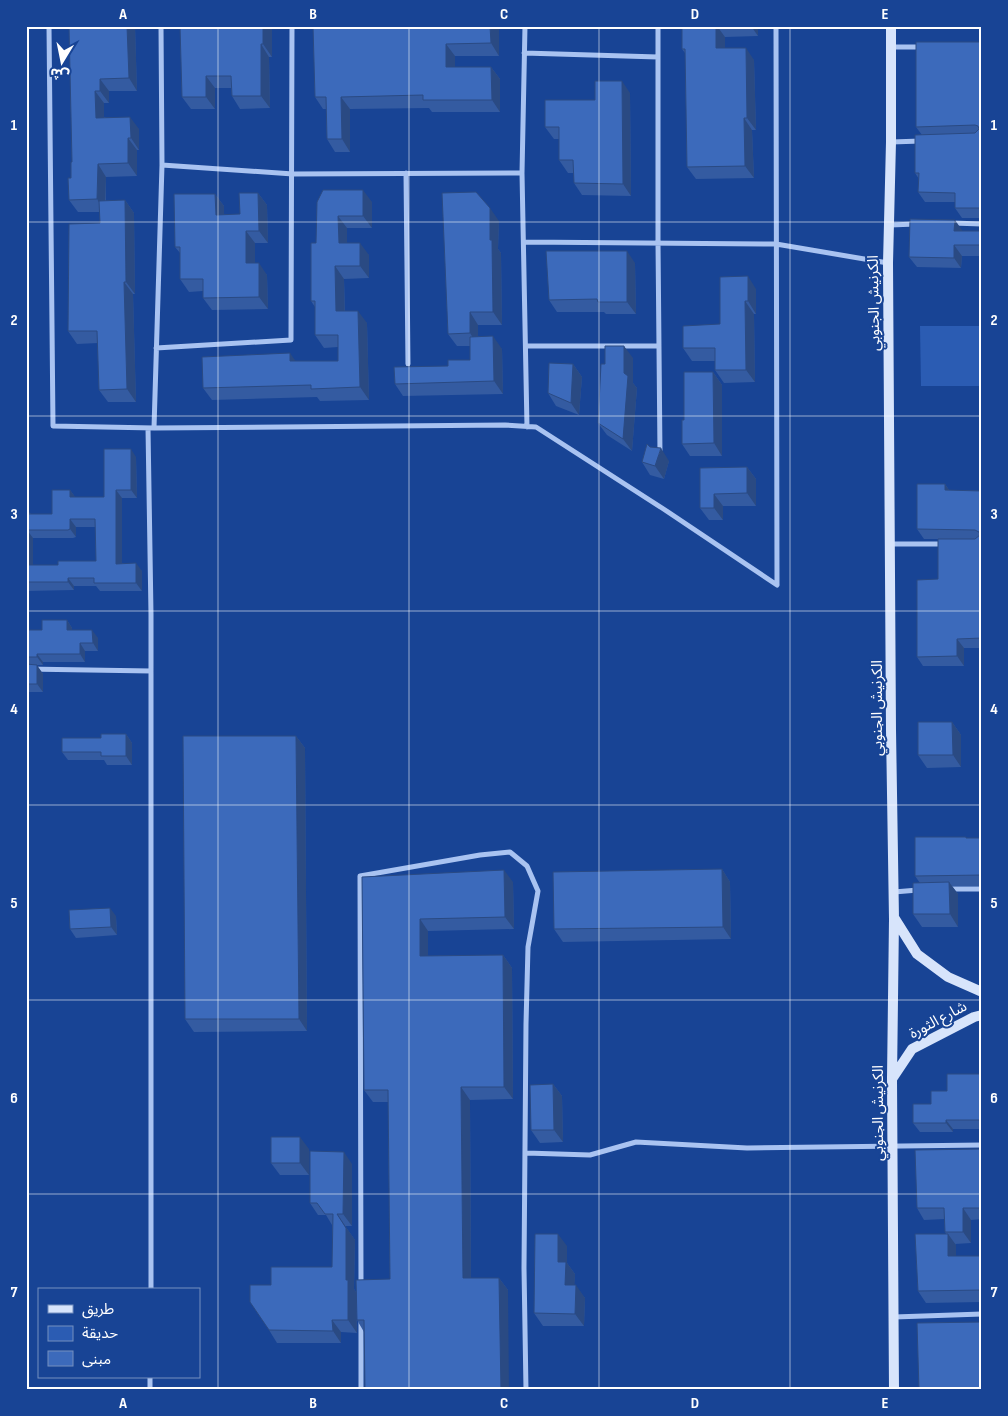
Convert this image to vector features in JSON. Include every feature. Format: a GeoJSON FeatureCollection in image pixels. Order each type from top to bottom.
{"type":"FeatureCollection","features":[{"type":"Feature","properties":{"kind":"main road","name":"الكرنيش الجنوبي"},"geometry":{"type":"LineString","coordinates":[[890,26],[891,142],[888,263],[894,892],[892,1079],[894,1390]]}},
{"type":"Feature","properties":{"kind":"main road","name":"شارع الثورة"},"geometry":{"type":"LineString","coordinates":[[894,919],[917,954],[948,977],[982,992]]}},
{"type":"Feature","properties":{"kind":"main road","name":"شارع الثورة"},"geometry":{"type":"LineString","coordinates":[[892,1079],[912,1049],[974,1017],[982,1015]]}},
{"type":"Feature","properties":{"kind":"street"},"geometry":{"type":"LineString","coordinates":[[49,26],[53,426],[151,428],[505,425],[536,428],[662,508],[777,585],[776,26]]}},
{"type":"Feature","properties":{"kind":"street"},"geometry":{"type":"LineString","coordinates":[[150,1288],[151,428],[156,348],[162,166],[160,26]]}},
{"type":"Feature","properties":{"kind":"street"},"geometry":{"type":"LineString","coordinates":[[156,348],[291,340],[292,26]]}},
{"type":"Feature","properties":{"kind":"street"},"geometry":{"type":"LineString","coordinates":[[525,26],[522,173],[527,427]]}},
{"type":"Feature","properties":{"kind":"street"},"geometry":{"type":"LineString","coordinates":[[658,26],[660,455]]}},
{"type":"Feature","properties":{"kind":"street"},"geometry":{"type":"LineString","coordinates":[[891,47],[927,46]]}},
{"type":"Feature","properties":{"kind":"street"},"geometry":{"type":"LineString","coordinates":[[524,53],[658,57]]}},
{"type":"Feature","properties":{"kind":"street"},"geometry":{"type":"LineString","coordinates":[[891,142],[927,141]]}},
{"type":"Feature","properties":{"kind":"street"},"geometry":{"type":"LineString","coordinates":[[162,166],[292,174],[522,173]]}},
{"type":"Feature","properties":{"kind":"street"},"geometry":{"type":"LineString","coordinates":[[406,173],[408,364]]}},
{"type":"Feature","properties":{"kind":"street"},"geometry":{"type":"LineString","coordinates":[[890,225],[924,224]]}},
{"type":"Feature","properties":{"kind":"street"},"geometry":{"type":"LineString","coordinates":[[943,224],[982,224]]}},
{"type":"Feature","properties":{"kind":"street"},"geometry":{"type":"LineString","coordinates":[[524,242],[776,244],[888,263]]}},
{"type":"Feature","properties":{"kind":"street"},"geometry":{"type":"LineString","coordinates":[[526,346],[659,346]]}},
{"type":"Feature","properties":{"kind":"street"},"geometry":{"type":"LineString","coordinates":[[891,544],[946,544]]}},
{"type":"Feature","properties":{"kind":"street"},"geometry":{"type":"LineString","coordinates":[[26,669],[151,671]]}},
{"type":"Feature","properties":{"kind":"street"},"geometry":{"type":"LineString","coordinates":[[361,1292],[360,876],[480,855],[510,852],[526,866],[538,891],[528,947],[526,1024],[524,1268],[526,1390]]}},
{"type":"Feature","properties":{"kind":"street"},"geometry":{"type":"LineString","coordinates":[[946,889],[982,889]]}},
{"type":"Feature","properties":{"kind":"street"},"geometry":{"type":"LineString","coordinates":[[894,892],[920,890]]}},
{"type":"Feature","properties":{"kind":"street"},"geometry":{"type":"LineString","coordinates":[[526,1153],[590,1156],[636,1142],[747,1148],[982,1145]]}},
{"type":"Feature","properties":{"kind":"street"},"geometry":{"type":"LineString","coordinates":[[361,1312],[361,1390]]}},
{"type":"Feature","properties":{"kind":"street"},"geometry":{"type":"LineString","coordinates":[[894,1317],[982,1314]]}},
{"type":"Feature","properties":{"kind":"green space"},"geometry":{"type":"Polygon","coordinates":[[[920,326],[982,326],[982,386],[921,386],[920,326]]]}},
{"type":"Feature","properties":{"kind":"building"},"geometry":{"type":"Polygon","coordinates":[[[69,26],[127,26],[129,78],[100,79],[100,91],[95,91],[96,118],[130,117],[131,138],[128,138],[128,163],[98,164],[97,199],[69,200],[68,178],[71,178],[72,162],[69,26]]]}},
{"type":"Feature","properties":{"kind":"building"},"geometry":{"type":"Polygon","coordinates":[[[180,26],[263,26],[261,96],[232,96],[231,76],[206,76],[206,97],[182,97],[180,26]]]}},
{"type":"Feature","properties":{"kind":"building"},"geometry":{"type":"Polygon","coordinates":[[[313,26],[490,26],[491,43],[446,44],[446,67],[491,67],[492,100],[423,100],[423,95],[341,97],[342,139],[327,139],[326,97],[315,97],[313,26]]]}},
{"type":"Feature","properties":{"kind":"building"},"geometry":{"type":"Polygon","coordinates":[[[682,26],[716,26],[716,48],[746,48],[747,118],[744,118],[745,166],[687,167],[685,49],[682,49],[682,26]]]}},
{"type":"Feature","properties":{"kind":"building"},"geometry":{"type":"Polygon","coordinates":[[[916,42],[982,42],[982,208],[955,208],[955,193],[918,192],[919,173],[915,173],[915,135],[975,133],[979,129],[975,125],[916,127],[916,42]]]}},
{"type":"Feature","properties":{"kind":"building"},"geometry":{"type":"Polygon","coordinates":[[[595,81],[622,81],[623,184],[574,183],[573,160],[559,160],[559,127],[545,127],[545,100],[595,100],[595,81]]]}},
{"type":"Feature","properties":{"kind":"building"},"geometry":{"type":"Polygon","coordinates":[[[323,190],[363,190],[363,216],[338,216],[339,243],[360,243],[360,266],[335,266],[336,311],[358,311],[360,387],[311,389],[311,385],[203,388],[202,357],[290,353],[290,361],[338,361],[338,335],[315,335],[315,301],[311,301],[311,243],[316,243],[317,202],[323,190]]]}},
{"type":"Feature","properties":{"kind":"building"},"geometry":{"type":"Polygon","coordinates":[[[476,192],[490,208],[493,312],[470,312],[470,333],[448,334],[442,193],[476,192]]]}},
{"type":"Feature","properties":{"kind":"building"},"geometry":{"type":"Polygon","coordinates":[[[239,193],[258,193],[259,231],[246,231],[246,263],[259,263],[259,297],[203,298],[203,279],[180,279],[180,247],[175,247],[174,194],[215,194],[216,215],[240,214],[239,193]]]}},
{"type":"Feature","properties":{"kind":"building"},"geometry":{"type":"Polygon","coordinates":[[[125,200],[126,282],[124,282],[127,389],[99,390],[97,331],[68,331],[69,224],[100,223],[99,201],[125,200]]]}},
{"type":"Feature","properties":{"kind":"building"},"geometry":{"type":"Polygon","coordinates":[[[910,219],[955,220],[954,231],[982,231],[982,245],[954,245],[954,258],[909,257],[910,219]]]}},
{"type":"Feature","properties":{"kind":"building"},"geometry":{"type":"Polygon","coordinates":[[[546,251],[627,251],[627,302],[598,302],[597,299],[549,300],[546,251]]]}},
{"type":"Feature","properties":{"kind":"building"},"geometry":{"type":"Polygon","coordinates":[[[748,276],[748,301],[745,301],[746,370],[715,370],[715,348],[683,348],[683,326],[720,324],[720,277],[748,276]]]}},
{"type":"Feature","properties":{"kind":"building"},"geometry":{"type":"Polygon","coordinates":[[[493,336],[494,381],[395,384],[394,367],[448,366],[448,360],[470,360],[470,337],[493,336]]]}},
{"type":"Feature","properties":{"kind":"building"},"geometry":{"type":"Polygon","coordinates":[[[605,346],[624,346],[624,373],[628,376],[623,439],[598,423],[601,364],[605,364],[605,346]]]}},
{"type":"Feature","properties":{"kind":"building"},"geometry":{"type":"Polygon","coordinates":[[[549,363],[573,364],[571,403],[548,393],[549,363]]]}},
{"type":"Feature","properties":{"kind":"building"},"geometry":{"type":"Polygon","coordinates":[[[684,372],[713,372],[714,443],[682,444],[684,372]]]}},
{"type":"Feature","properties":{"kind":"building"},"geometry":{"type":"Polygon","coordinates":[[[647,444],[650,447],[661,448],[655,466],[642,462],[647,444]]]}},
{"type":"Feature","properties":{"kind":"building"},"geometry":{"type":"Polygon","coordinates":[[[104,449],[131,449],[131,490],[116,490],[116,564],[136,563],[136,583],[94,583],[94,578],[68,578],[68,582],[26,582],[26,510],[28,510],[28,514],[52,514],[52,490],[70,490],[70,497],[104,497],[104,449]],[[70,519],[70,529],[68,530],[27,530],[28,565],[58,565],[58,561],[96,561],[95,519],[70,519]]]}},
{"type":"Feature","properties":{"kind":"building"},"geometry":{"type":"Polygon","coordinates":[[[747,467],[747,493],[714,494],[714,508],[700,508],[700,468],[747,467]]]}},
{"type":"Feature","properties":{"kind":"building"},"geometry":{"type":"Polygon","coordinates":[[[917,484],[945,484],[945,490],[982,491],[982,638],[957,639],[957,656],[917,657],[917,580],[938,579],[938,539],[975,539],[980,535],[975,530],[917,529],[917,484]]]}},
{"type":"Feature","properties":{"kind":"building"},"geometry":{"type":"Polygon","coordinates":[[[42,620],[67,620],[67,630],[92,630],[93,643],[80,643],[80,654],[37,654],[37,657],[26,657],[26,630],[42,630],[42,620]]]}},
{"type":"Feature","properties":{"kind":"building"},"geometry":{"type":"Polygon","coordinates":[[[26,664],[37,665],[37,684],[26,684],[26,664]]]}},
{"type":"Feature","properties":{"kind":"building"},"geometry":{"type":"Polygon","coordinates":[[[918,722],[952,722],[953,755],[918,755],[918,722]]]}},
{"type":"Feature","properties":{"kind":"building"},"geometry":{"type":"Polygon","coordinates":[[[101,734],[126,734],[126,756],[101,756],[101,752],[62,752],[62,738],[101,738],[101,734]]]}},
{"type":"Feature","properties":{"kind":"building"},"geometry":{"type":"Polygon","coordinates":[[[183,736],[296,736],[299,1019],[185,1019],[183,736]]]}},
{"type":"Feature","properties":{"kind":"building"},"geometry":{"type":"Polygon","coordinates":[[[915,837],[982,838],[982,875],[915,876],[915,837]]]}},
{"type":"Feature","properties":{"kind":"building"},"geometry":{"type":"Polygon","coordinates":[[[722,869],[723,927],[554,929],[553,872],[722,869]]]}},
{"type":"Feature","properties":{"kind":"building"},"geometry":{"type":"Polygon","coordinates":[[[504,870],[505,917],[420,919],[420,956],[503,955],[504,1087],[461,1087],[463,1278],[499,1278],[501,1390],[365,1390],[364,1320],[357,1320],[356,1280],[390,1279],[388,1090],[364,1090],[362,877],[504,870]]]}},
{"type":"Feature","properties":{"kind":"building"},"geometry":{"type":"Polygon","coordinates":[[[949,882],[950,914],[913,914],[913,883],[949,882]]]}},
{"type":"Feature","properties":{"kind":"building"},"geometry":{"type":"Polygon","coordinates":[[[110,908],[111,927],[70,929],[69,910],[110,908]]]}},
{"type":"Feature","properties":{"kind":"building"},"geometry":{"type":"Polygon","coordinates":[[[947,1074],[982,1074],[982,1120],[946,1120],[946,1123],[913,1123],[913,1104],[931,1104],[931,1091],[947,1091],[947,1074]]]}},
{"type":"Feature","properties":{"kind":"building"},"geometry":{"type":"Polygon","coordinates":[[[553,1084],[554,1130],[531,1130],[530,1085],[553,1084]]]}},
{"type":"Feature","properties":{"kind":"building"},"geometry":{"type":"Polygon","coordinates":[[[271,1137],[300,1137],[300,1163],[271,1163],[271,1137]]]}},
{"type":"Feature","properties":{"kind":"building"},"geometry":{"type":"Polygon","coordinates":[[[982,1149],[982,1208],[963,1208],[963,1232],[945,1232],[944,1208],[917,1208],[915,1150],[982,1149]]]}},
{"type":"Feature","properties":{"kind":"building"},"geometry":{"type":"Polygon","coordinates":[[[310,1151],[344,1152],[343,1214],[337,1214],[346,1228],[348,1320],[332,1320],[333,1331],[269,1330],[250,1302],[250,1285],[271,1285],[271,1267],[332,1267],[333,1214],[325,1214],[317,1203],[310,1203],[310,1151]]]}},
{"type":"Feature","properties":{"kind":"building"},"geometry":{"type":"Polygon","coordinates":[[[535,1234],[558,1234],[558,1262],[566,1262],[565,1285],[576,1285],[575,1314],[534,1313],[535,1234]]]}},
{"type":"Feature","properties":{"kind":"building"},"geometry":{"type":"Polygon","coordinates":[[[915,1234],[948,1234],[948,1256],[982,1256],[982,1290],[918,1291],[915,1234]]]}},
{"type":"Feature","properties":{"kind":"building"},"geometry":{"type":"Polygon","coordinates":[[[982,1322],[982,1390],[919,1390],[917,1323],[982,1322]]]}}]}
